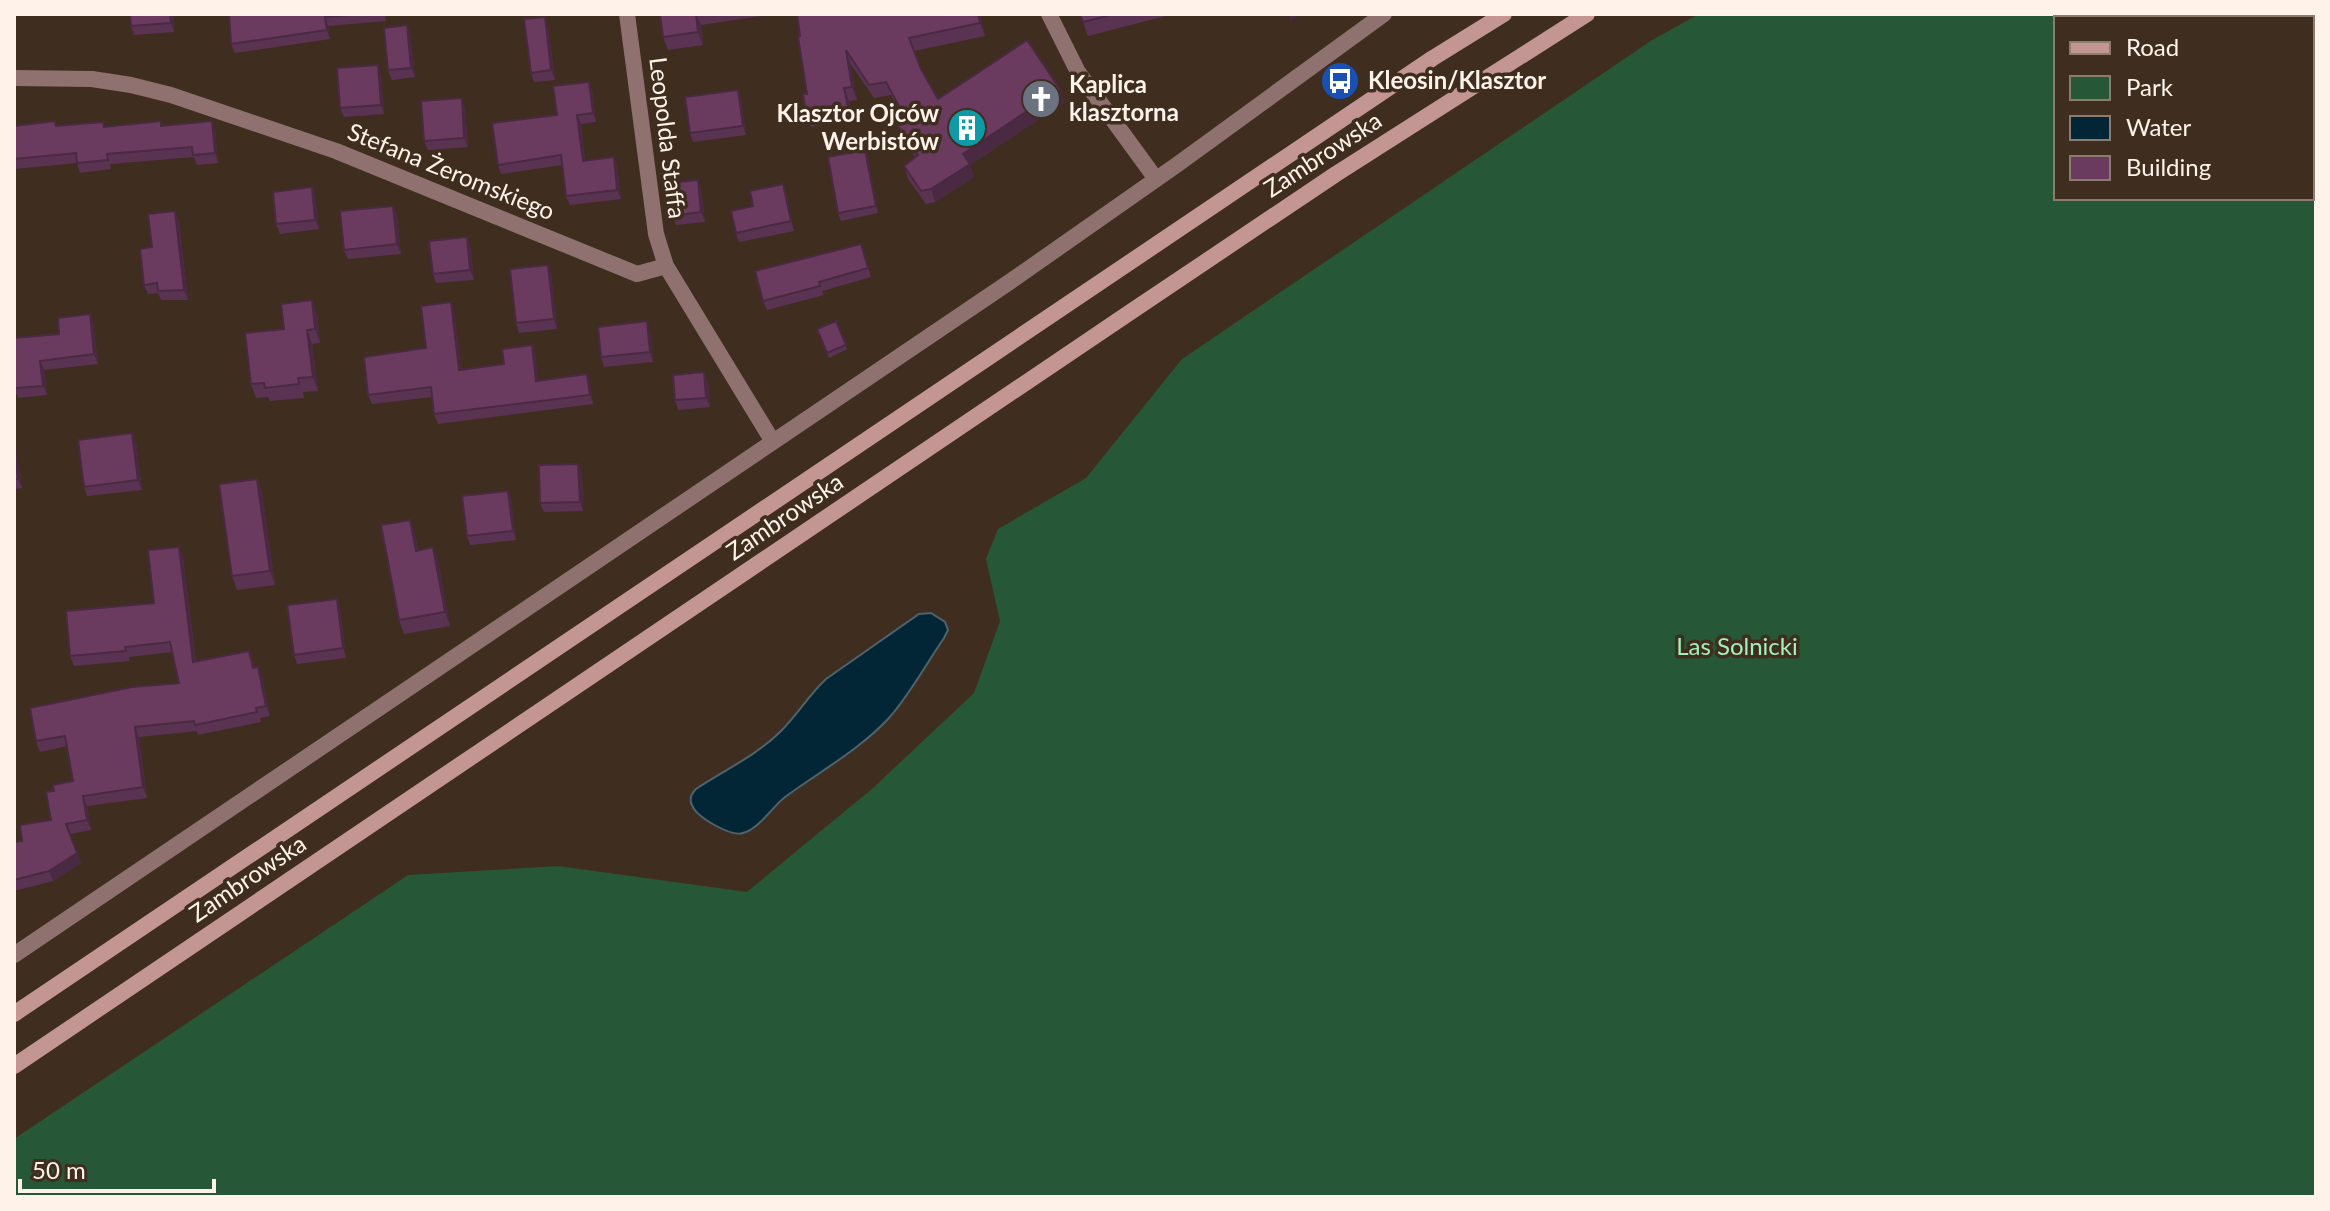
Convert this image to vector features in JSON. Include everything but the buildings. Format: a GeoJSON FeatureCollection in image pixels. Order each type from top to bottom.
{"type":"FeatureCollection","features":[{"type":"Feature","properties":{"kind":"main road","name":"Zambrowska"},"geometry":{"type":"LineString","coordinates":[[14,1014],[1433,58],[1504,14]]}},
{"type":"Feature","properties":{"kind":"main road","name":"Zambrowska"},"geometry":{"type":"LineString","coordinates":[[14,1066],[1336,174],[1587,14]]}},
{"type":"Feature","properties":{"kind":"street","name":"Leopolda Staffa"},"geometry":{"type":"LineString","coordinates":[[627,14],[656,234],[666,266]]}},
{"type":"Feature","properties":{"kind":"street"},"geometry":{"type":"LineString","coordinates":[[1049,14],[1078,72],[1156,179]]}},
{"type":"Feature","properties":{"kind":"street"},"geometry":{"type":"LineString","coordinates":[[14,955],[1011,281],[1384,14]]}},
{"type":"Feature","properties":{"kind":"street","name":"Stefana Żeromskiego"},"geometry":{"type":"LineString","coordinates":[[14,78],[92,79],[171,95],[336,151],[637,274],[666,266]]}},
{"type":"Feature","properties":{"kind":"street"},"geometry":{"type":"LineString","coordinates":[[666,266],[773,442]]}},
{"type":"Feature","properties":{"kind":"green space","name":"Las Solnicki"},"geometry":{"type":"Polygon","coordinates":[[[1699,14],[2316,14],[2316,1197],[14,1197],[14,1139],[408,875],[558,866],[747,892],[873,788],[974,693],[1000,621],[986,559],[998,529],[1086,478],[1182,359],[1652,40],[1699,14]]]}},
{"type":"Feature","properties":{"kind":"water"},"geometry":{"type":"Polygon","coordinates":[[[931,613],[945,622],[948,630],[944,638],[896,710],[864,741],[785,797],[760,822],[743,833],[723,829],[695,810],[691,798],[696,789],[771,740],[826,679],[919,614],[931,613]]]}},
{"type":"Feature","properties":{"kind":"place","name":"Kleosin/Klasztor"},"geometry":{"type":"Point","coordinates":[1340,81]}},
{"type":"Feature","properties":{"kind":"place","name":"Kaplica klasztorna"},"geometry":{"type":"Point","coordinates":[1041,99]}},
{"type":"Feature","properties":{"kind":"place","name":"Klasztor Ojców Werbistów"},"geometry":{"type":"Point","coordinates":[967,128]}}]}
